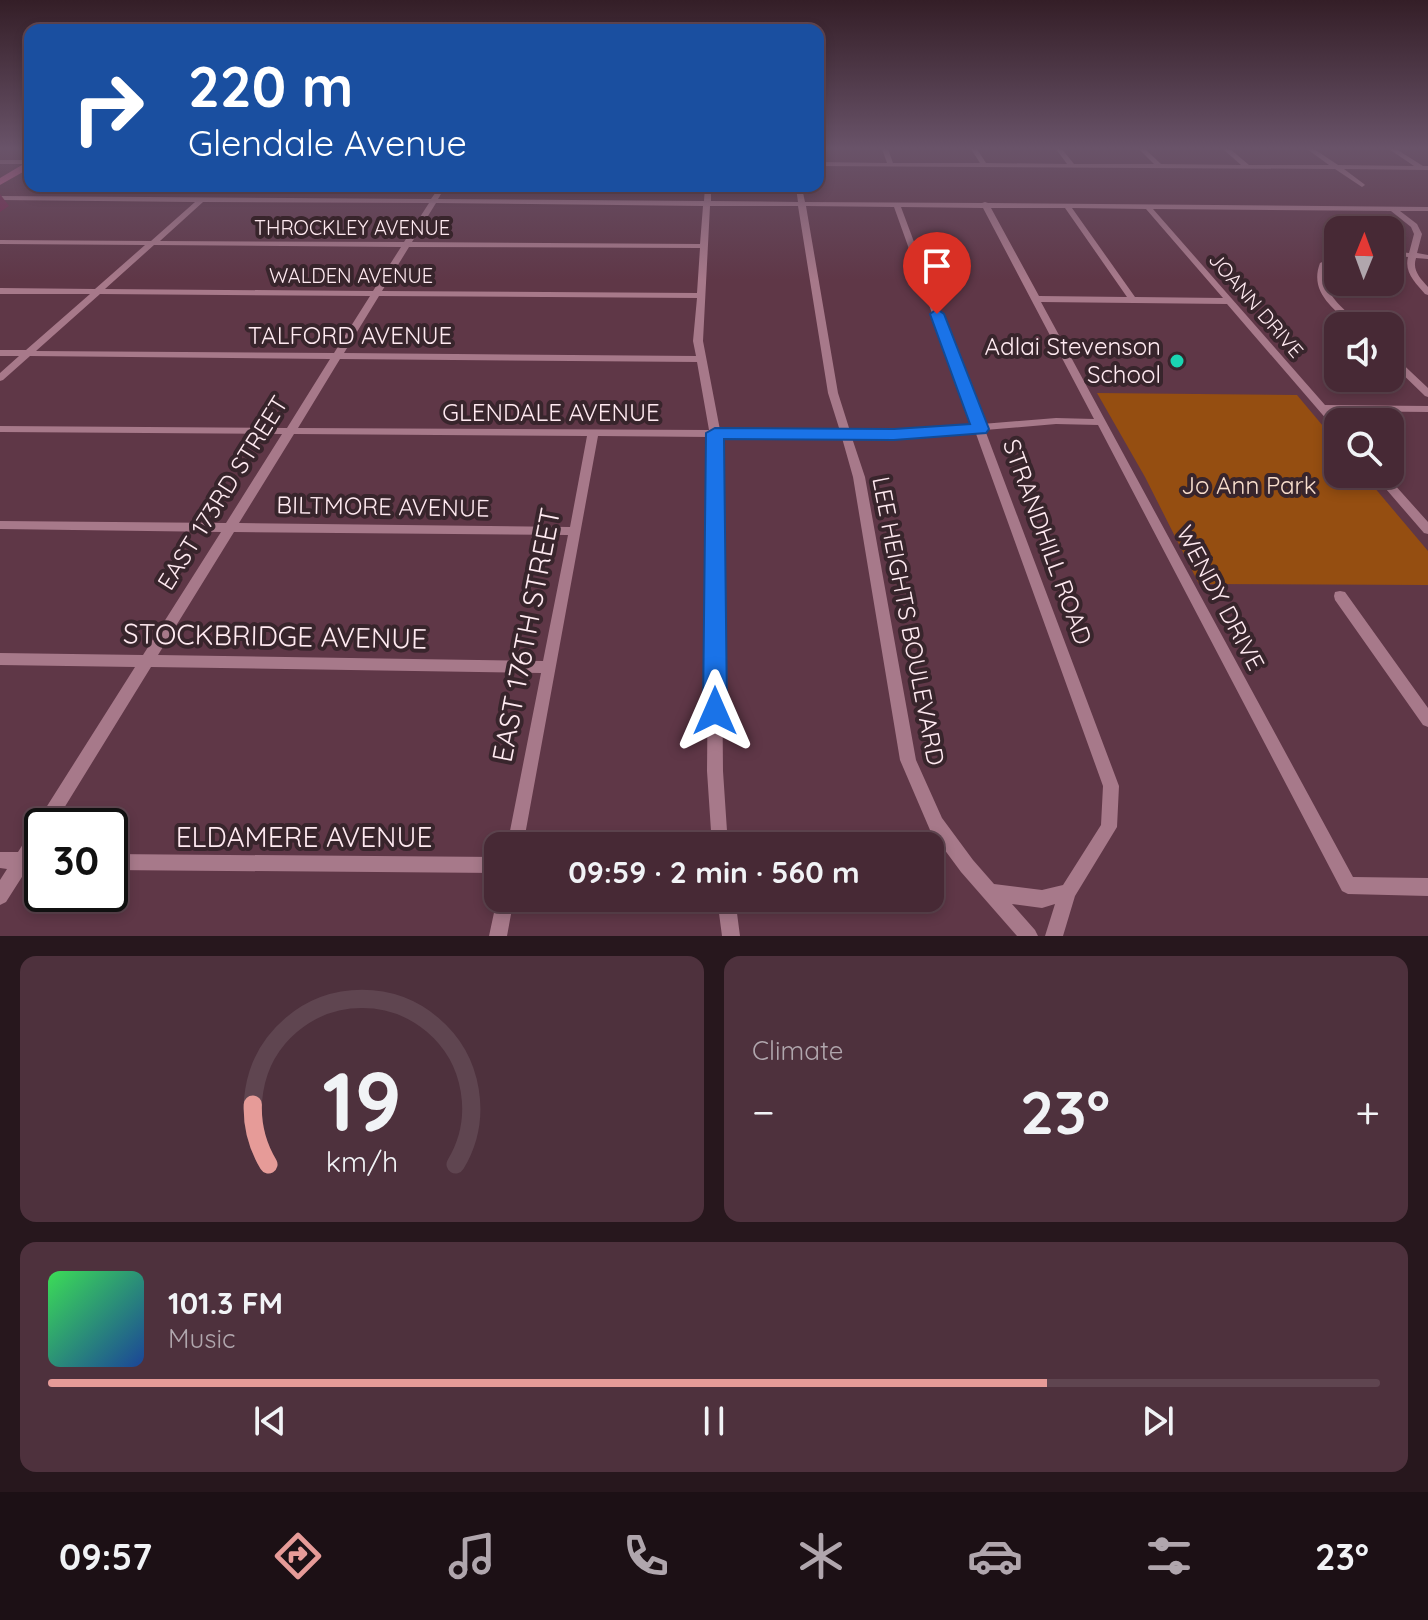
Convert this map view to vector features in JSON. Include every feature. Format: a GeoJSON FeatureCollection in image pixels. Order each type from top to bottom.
{"type":"FeatureCollection","features":[{"type":"Feature","properties":{"kind":"street","name":"EAST 173RD STREET"},"geometry":{"type":"LineString","coordinates":[[55,808],[439,193]]}},
{"type":"Feature","properties":{"kind":"street"},"geometry":{"type":"LineString","coordinates":[[708,193],[699,359],[715,433],[715,771],[719,832]]}},
{"type":"Feature","properties":{"kind":"street","name":"LEE HEIGHTS BOULEVARD"},"geometry":{"type":"LineString","coordinates":[[800,193],[829,371],[844,435],[859,477],[908,760],[936,824],[1029,936]]}},
{"type":"Feature","properties":{"kind":"street"},"geometry":{"type":"LineString","coordinates":[[0,198],[1428,209]]}},
{"type":"Feature","properties":{"kind":"street"},"geometry":{"type":"LineString","coordinates":[[0,378],[202,199]]}},
{"type":"Feature","properties":{"kind":"street","name":"STRANDHILL ROAD"},"geometry":{"type":"LineString","coordinates":[[896,204],[1111,786],[1109,827],[1068,892],[1054,936]]}},
{"type":"Feature","properties":{"kind":"street","name":"WENDY DRIVE"},"geometry":{"type":"LineString","coordinates":[[985,204],[1348,885],[1428,887]]}},
{"type":"Feature","properties":{"kind":"street"},"geometry":{"type":"LineString","coordinates":[[1067,206],[1133,300]]}},
{"type":"Feature","properties":{"kind":"street","name":"JOANN DRIVE"},"geometry":{"type":"LineString","coordinates":[[1147,206],[1324,410]]}},
{"type":"Feature","properties":{"kind":"street"},"geometry":{"type":"LineString","coordinates":[[1392,208],[1414,226],[1418,234],[1410,264],[1414,276],[1428,292]]}},
{"type":"Feature","properties":{"kind":"street","name":"THROCKLEY AVENUE"},"geometry":{"type":"LineString","coordinates":[[0,242],[704,246]]}},
{"type":"Feature","properties":{"kind":"street"},"geometry":{"type":"LineString","coordinates":[[1404,254],[1428,257]]}},
{"type":"Feature","properties":{"kind":"street"},"geometry":{"type":"LineString","coordinates":[[1324,264],[1320,284],[1324,291]]}},
{"type":"Feature","properties":{"kind":"street","name":"WALDEN AVENUE"},"geometry":{"type":"LineString","coordinates":[[0,291],[701,296]]}},
{"type":"Feature","properties":{"kind":"street"},"geometry":{"type":"LineString","coordinates":[[1327,296],[1342,312]]}},
{"type":"Feature","properties":{"kind":"street"},"geometry":{"type":"LineString","coordinates":[[1037,299],[1229,301]]}},
{"type":"Feature","properties":{"kind":"street","name":"TALFORD AVENUE"},"geometry":{"type":"LineString","coordinates":[[0,353],[699,359]]}},
{"type":"Feature","properties":{"kind":"street"},"geometry":{"type":"LineString","coordinates":[[1404,371],[1428,394]]}},
{"type":"Feature","properties":{"kind":"street"},"geometry":{"type":"LineString","coordinates":[[1322,408],[1428,409]]}},
{"type":"Feature","properties":{"kind":"street","name":"GLENDALE AVENUE"},"geometry":{"type":"LineString","coordinates":[[0,429],[844,435],[980,429],[1056,421],[1101,422]]}},
{"type":"Feature","properties":{"kind":"street","name":"EAST 176TH STREET"},"geometry":{"type":"LineString","coordinates":[[518,832],[593,434]]}},
{"type":"Feature","properties":{"kind":"street"},"geometry":{"type":"LineString","coordinates":[[1391,488],[1428,530]]}},
{"type":"Feature","properties":{"kind":"street","name":"BILTMORE AVENUE"},"geometry":{"type":"LineString","coordinates":[[0,525],[574,531]]}},
{"type":"Feature","properties":{"kind":"street"},"geometry":{"type":"LineString","coordinates":[[1340,596],[1428,720]]}},
{"type":"Feature","properties":{"kind":"street","name":"STOCKBRIDGE AVENUE"},"geometry":{"type":"LineString","coordinates":[[0,659],[549,667]]}},
{"type":"Feature","properties":{"kind":"street","name":"EAST 173RD STREET"},"geometry":{"type":"LineString","coordinates":[[0,896],[24,858]]}},
{"type":"Feature","properties":{"kind":"street"},"geometry":{"type":"LineString","coordinates":[[0,860],[22,861]]}},
{"type":"Feature","properties":{"kind":"street","name":"ELDAMERE AVENUE"},"geometry":{"type":"LineString","coordinates":[[128,862],[484,865]]}},
{"type":"Feature","properties":{"kind":"street"},"geometry":{"type":"LineString","coordinates":[[991,892],[1042,899],[1068,892]]}},
{"type":"Feature","properties":{"kind":"street"},"geometry":{"type":"LineString","coordinates":[[498,936],[502,912]]}},
{"type":"Feature","properties":{"kind":"street"},"geometry":{"type":"LineString","coordinates":[[728,912],[731,936]]}},
{"type":"Feature","properties":{"kind":"green space","name":"Jo Ann Park"},"geometry":{"type":"Polygon","coordinates":[[[1097,393],[1297,395],[1324,427],[1324,488],[1375,488],[1428,551],[1428,585],[1199,584],[1145,477],[1097,393]]]}},
{"type":"Feature","properties":{"kind":"place","name":"Adlai Stevenson School"},"geometry":{"type":"Point","coordinates":[1177,361]}},
{"type":"Feature","properties":{"kind":"route"},"geometry":{"type":"LineString","coordinates":[[715,711],[715,433],[894,435],[980,429],[937,314]]}}]}
